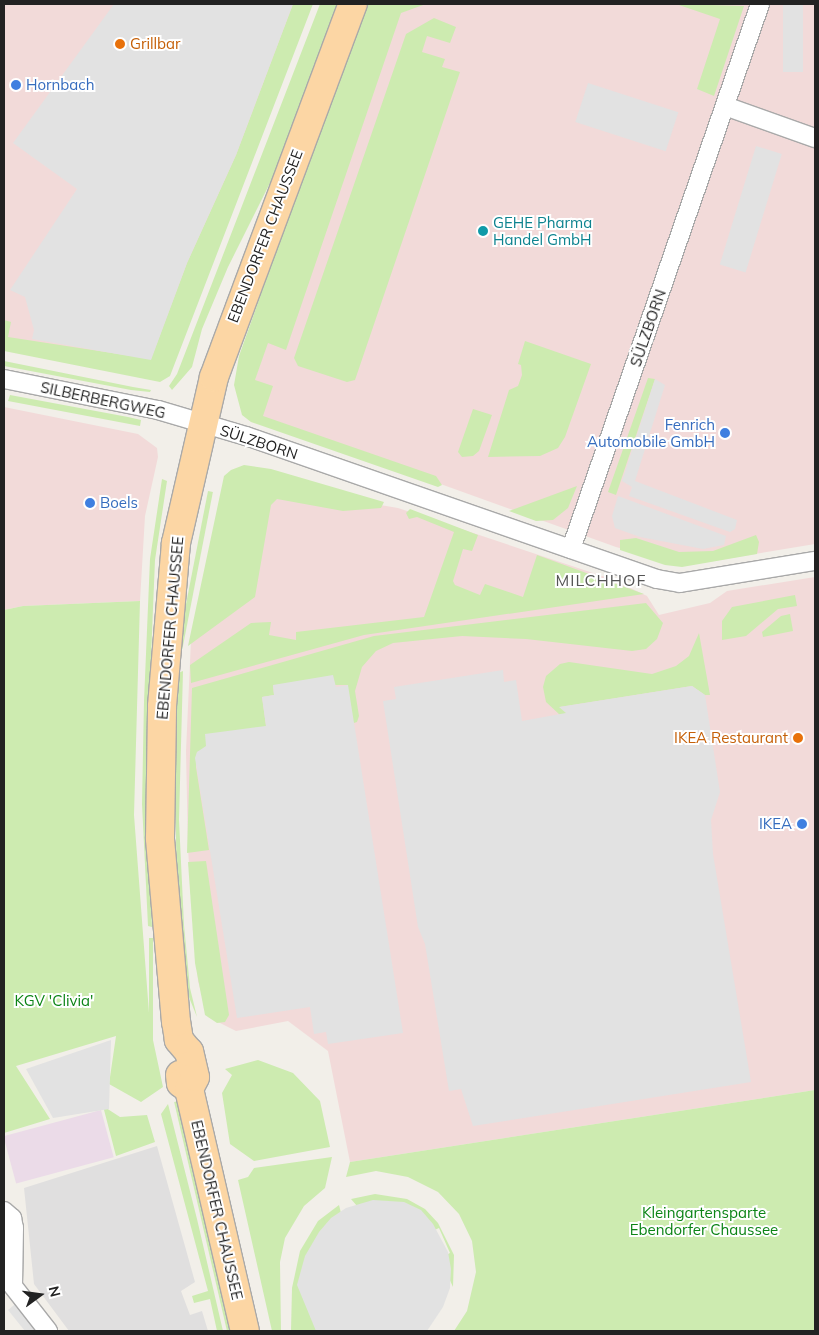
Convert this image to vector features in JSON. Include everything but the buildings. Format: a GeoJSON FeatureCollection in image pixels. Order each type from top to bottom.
{"type":"FeatureCollection","features":[{"type":"Feature","properties":{"kind":"main road","name":"EBENDORFER CHAUSSEE"},"geometry":{"type":"LineString","coordinates":[[246,1331],[189,1089],[195,1077],[189,1052],[179,1040],[164,900],[160,736],[173,571],[202,423],[226,341],[353,4]]}},
{"type":"Feature","properties":{"kind":"street","name":"SÜLZBORN"},"geometry":{"type":"LineString","coordinates":[[571,549],[760,4]]}},
{"type":"Feature","properties":{"kind":"street"},"geometry":{"type":"LineString","coordinates":[[724,106],[815,138]]}},
{"type":"Feature","properties":{"kind":"street","name":"SILBERBERGWEG"},"geometry":{"type":"LineString","coordinates":[[4,379],[158,410],[202,423]]}},
{"type":"Feature","properties":{"kind":"street","name":"SÜLZBORN"},"geometry":{"type":"LineString","coordinates":[[202,423],[657,579],[680,583],[815,561]]}},
{"type":"Feature","properties":{"kind":"street"},"geometry":{"type":"LineString","coordinates":[[4,1211],[12,1218],[14,1228],[8,1280],[48,1331]]}},
{"type":"Feature","properties":{"kind":"shaded area"},"geometry":{"type":"Polygon","coordinates":[[[4,4],[311,4],[168,376],[4,348],[4,4]]]}},
{"type":"Feature","properties":{"kind":"shaded area"},"geometry":{"type":"Polygon","coordinates":[[[114,4],[293,4],[236,155],[187,263],[151,360],[32,339],[34,330],[25,297],[10,290],[77,189],[13,143],[114,4]]]}},
{"type":"Feature","properties":{"kind":"shaded area"},"geometry":{"type":"Polygon","coordinates":[[[384,4],[815,4],[815,544],[683,566],[616,547],[260,419],[245,408],[384,4]]]}},
{"type":"Feature","properties":{"kind":"shaded area"},"geometry":{"type":"Polygon","coordinates":[[[783,4],[803,4],[803,72],[783,72],[783,4]]]}},
{"type":"Feature","properties":{"kind":"shaded area"},"geometry":{"type":"Polygon","coordinates":[[[588,83],[678,112],[666,151],[575,122],[588,83]]]}},
{"type":"Feature","properties":{"kind":"shaded area"},"geometry":{"type":"Polygon","coordinates":[[[756,146],[782,154],[746,272],[720,265],[756,146]]]}},
{"type":"Feature","properties":{"kind":"shaded area"},"geometry":{"type":"Polygon","coordinates":[[[655,379],[665,385],[635,481],[737,520],[735,529],[730,532],[629,496],[632,487],[622,481],[655,379]]]}},
{"type":"Feature","properties":{"kind":"shaded area"},"geometry":{"type":"Polygon","coordinates":[[[4,407],[138,434],[157,448],[158,457],[145,516],[140,601],[23,606],[4,610],[4,407]]]}},
{"type":"Feature","properties":{"kind":"shaded area"},"geometry":{"type":"Polygon","coordinates":[[[225,479],[398,508],[614,580],[647,596],[659,615],[710,603],[727,591],[815,577],[815,1090],[350,1162],[328,1051],[288,1021],[236,1031],[208,1017],[198,981],[188,850],[186,751],[191,640],[225,479]]]}},
{"type":"Feature","properties":{"kind":"shaded area"},"geometry":{"type":"Polygon","coordinates":[[[618,496],[726,536],[724,545],[703,549],[640,537],[615,528],[612,516],[618,496]]]}},
{"type":"Feature","properties":{"kind":"shaded area"},"geometry":{"type":"Polygon","coordinates":[[[503,670],[504,682],[516,680],[522,721],[566,713],[559,707],[692,686],[705,695],[720,792],[711,820],[713,854],[751,1082],[473,1126],[461,1089],[449,1091],[425,944],[418,927],[383,701],[396,699],[394,687],[503,670]]]}},
{"type":"Feature","properties":{"kind":"shaded area"},"geometry":{"type":"Polygon","coordinates":[[[333,675],[336,687],[348,685],[403,1033],[328,1044],[326,1032],[314,1034],[310,1007],[237,1018],[195,758],[197,752],[206,746],[205,734],[266,726],[262,697],[274,695],[273,685],[333,675]]]}},
{"type":"Feature","properties":{"kind":"shaded area"},"geometry":{"type":"Polygon","coordinates":[[[111,1040],[109,1109],[53,1118],[26,1069],[111,1040]]]}},
{"type":"Feature","properties":{"kind":"shaded area"},"geometry":{"type":"Polygon","coordinates":[[[101,1110],[114,1157],[16,1183],[4,1136],[101,1110]]]}},
{"type":"Feature","properties":{"kind":"shaded area"},"geometry":{"type":"Polygon","coordinates":[[[157,1146],[195,1282],[181,1291],[190,1315],[202,1311],[208,1331],[69,1331],[34,1284],[24,1188],[157,1146]]]}},
{"type":"Feature","properties":{"kind":"shaded area"},"geometry":{"type":"Polygon","coordinates":[[[373,1200],[404,1202],[421,1210],[433,1224],[448,1252],[451,1269],[450,1288],[443,1307],[427,1331],[316,1331],[297,1285],[305,1256],[319,1232],[331,1218],[346,1208],[373,1200]]]}},
{"type":"Feature","properties":{"kind":"shaded area"},"geometry":{"type":"Polygon","coordinates":[[[19,1301],[43,1331],[25,1331],[8,1310],[19,1301]]]}},
{"type":"Feature","properties":{"kind":"green space"},"geometry":{"type":"Polygon","coordinates":[[[293,4],[313,4],[170,376],[160,382],[4,351],[4,320],[11,322],[8,337],[151,359],[187,263],[236,155],[293,4]]]}},
{"type":"Feature","properties":{"kind":"green space"},"geometry":{"type":"Polygon","coordinates":[[[320,4],[342,4],[295,133],[228,267],[202,329],[192,367],[172,390],[169,386],[177,374],[320,4]]]}},
{"type":"Feature","properties":{"kind":"green space"},"geometry":{"type":"Polygon","coordinates":[[[364,4],[426,4],[401,13],[286,350],[268,343],[255,380],[273,386],[263,416],[436,476],[442,485],[438,487],[251,422],[242,415],[234,385],[239,356],[364,4]]]}},
{"type":"Feature","properties":{"kind":"green space"},"geometry":{"type":"Polygon","coordinates":[[[676,4],[744,6],[714,96],[697,89],[720,19],[676,4]]]}},
{"type":"Feature","properties":{"kind":"green space"},"geometry":{"type":"Polygon","coordinates":[[[434,18],[456,27],[450,43],[427,36],[422,52],[445,59],[442,67],[460,72],[355,380],[347,382],[298,366],[294,358],[406,34],[434,18]]]}},
{"type":"Feature","properties":{"kind":"green space"},"geometry":{"type":"Polygon","coordinates":[[[525,341],[591,364],[565,437],[558,448],[540,456],[488,457],[509,390],[518,386],[522,375],[521,365],[518,364],[525,341]]]}},
{"type":"Feature","properties":{"kind":"green space"},"geometry":{"type":"Polygon","coordinates":[[[4,361],[151,390],[150,392],[131,390],[4,366],[4,361]]]}},
{"type":"Feature","properties":{"kind":"green space"},"geometry":{"type":"Polygon","coordinates":[[[648,378],[655,379],[616,495],[608,492],[648,378]]]}},
{"type":"Feature","properties":{"kind":"green space"},"geometry":{"type":"Polygon","coordinates":[[[10,395],[141,420],[140,426],[8,401],[10,395]]]}},
{"type":"Feature","properties":{"kind":"green space"},"geometry":{"type":"Polygon","coordinates":[[[473,409],[492,415],[479,451],[473,456],[462,457],[458,452],[473,409]]]}},
{"type":"Feature","properties":{"kind":"green space"},"geometry":{"type":"Polygon","coordinates":[[[244,465],[271,469],[384,502],[381,508],[343,511],[277,499],[271,505],[255,597],[188,646],[224,476],[231,470],[244,465]]]}},
{"type":"Feature","properties":{"kind":"green space"},"geometry":{"type":"Polygon","coordinates":[[[162,479],[167,481],[155,560],[149,706],[147,804],[152,927],[148,926],[142,804],[144,701],[150,559],[162,479]]]}},
{"type":"Feature","properties":{"kind":"green space"},"geometry":{"type":"Polygon","coordinates":[[[577,486],[568,508],[553,520],[536,521],[509,511],[577,486]]]}},
{"type":"Feature","properties":{"kind":"green space"},"geometry":{"type":"Polygon","coordinates":[[[208,491],[213,492],[182,649],[177,648],[208,491]]]}},
{"type":"Feature","properties":{"kind":"green space"},"geometry":{"type":"Polygon","coordinates":[[[410,509],[478,535],[472,551],[463,549],[453,581],[455,585],[480,595],[485,584],[523,597],[537,555],[644,594],[364,635],[191,683],[190,665],[251,623],[271,622],[269,635],[296,640],[296,632],[424,617],[454,532],[417,517],[409,519],[406,513],[410,509]]]}},
{"type":"Feature","properties":{"kind":"green space"},"geometry":{"type":"Polygon","coordinates":[[[756,535],[759,542],[757,554],[682,567],[665,565],[620,550],[620,540],[636,538],[679,552],[713,551],[756,535]]]}},
{"type":"Feature","properties":{"kind":"green space"},"geometry":{"type":"Polygon","coordinates":[[[795,595],[797,606],[778,609],[746,636],[722,640],[722,621],[732,607],[795,595]]]}},
{"type":"Feature","properties":{"kind":"green space","name":"KGV 'Clivia'"},"geometry":{"type":"Polygon","coordinates":[[[140,601],[134,815],[150,1026],[163,1087],[141,1102],[109,1084],[116,1036],[16,1066],[50,1119],[4,1133],[4,610],[23,606],[140,601]]]}},
{"type":"Feature","properties":{"kind":"green space"},"geometry":{"type":"Polygon","coordinates":[[[646,603],[663,623],[657,639],[646,649],[632,651],[526,639],[462,636],[393,643],[376,651],[362,667],[355,691],[359,716],[357,722],[348,725],[348,685],[273,685],[274,695],[262,697],[266,726],[197,752],[196,767],[209,850],[187,853],[192,688],[374,636],[646,603]]]}},
{"type":"Feature","properties":{"kind":"green space"},"geometry":{"type":"Polygon","coordinates":[[[790,614],[793,631],[763,637],[762,632],[781,616],[790,614]]]}},
{"type":"Feature","properties":{"kind":"green space"},"geometry":{"type":"Polygon","coordinates":[[[699,633],[710,695],[705,695],[692,686],[560,707],[568,714],[560,715],[546,702],[543,687],[546,676],[560,664],[569,662],[652,674],[676,666],[689,656],[699,633]]]}},
{"type":"Feature","properties":{"kind":"green space"},"geometry":{"type":"Polygon","coordinates":[[[183,671],[179,820],[184,925],[190,988],[197,1017],[184,985],[177,894],[174,728],[178,673],[183,671]]]}},
{"type":"Feature","properties":{"kind":"green space"},"geometry":{"type":"Polygon","coordinates":[[[206,861],[229,1015],[225,1022],[217,1023],[205,1015],[195,963],[188,862],[206,861]]]}},
{"type":"Feature","properties":{"kind":"green space"},"geometry":{"type":"Polygon","coordinates":[[[149,938],[153,938],[153,1063],[149,1063],[149,938]]]}},
{"type":"Feature","properties":{"kind":"green space"},"geometry":{"type":"Polygon","coordinates":[[[258,1060],[293,1073],[320,1101],[330,1147],[254,1161],[230,1144],[222,1093],[232,1075],[225,1069],[258,1060]]]}},
{"type":"Feature","properties":{"kind":"green space","name":"Kleingartensparte Ebendorfer Chaussee"},"geometry":{"type":"Polygon","coordinates":[[[815,1090],[815,1331],[454,1331],[467,1311],[476,1272],[472,1241],[459,1214],[438,1192],[408,1177],[376,1171],[346,1177],[350,1162],[815,1090]]]}},
{"type":"Feature","properties":{"kind":"green space"},"geometry":{"type":"Polygon","coordinates":[[[179,1101],[232,1331],[227,1331],[174,1102],[179,1101]]]}},
{"type":"Feature","properties":{"kind":"green space"},"geometry":{"type":"Polygon","coordinates":[[[168,1104],[223,1331],[217,1331],[210,1299],[194,1303],[192,1296],[208,1291],[161,1114],[168,1104]]]}},
{"type":"Feature","properties":{"kind":"green space"},"geometry":{"type":"Polygon","coordinates":[[[103,1106],[120,1117],[147,1115],[155,1142],[116,1156],[103,1106]]]}},
{"type":"Feature","properties":{"kind":"green space"},"geometry":{"type":"Polygon","coordinates":[[[332,1157],[325,1188],[304,1206],[285,1238],[280,1262],[281,1331],[272,1331],[238,1180],[248,1177],[254,1168],[332,1157]]]}},
{"type":"Feature","properties":{"kind":"green space"},"geometry":{"type":"Polygon","coordinates":[[[375,1194],[407,1199],[425,1209],[438,1223],[454,1255],[453,1287],[440,1258],[450,1253],[439,1228],[428,1233],[357,1206],[351,1199],[375,1194]]]}},
{"type":"Feature","properties":{"kind":"green space"},"geometry":{"type":"Polygon","coordinates":[[[339,1205],[342,1217],[317,1331],[291,1331],[292,1288],[300,1251],[318,1221],[339,1205]]]}},
{"type":"Feature","properties":{"kind":"place","name":"Grillbar"},"geometry":{"type":"Point","coordinates":[120,44]}},
{"type":"Feature","properties":{"kind":"place","name":"Hornbach"},"geometry":{"type":"Point","coordinates":[16,85]}},
{"type":"Feature","properties":{"kind":"place","name":"GEHE Pharma Handel GmbH"},"geometry":{"type":"Point","coordinates":[483,231]}},
{"type":"Feature","properties":{"kind":"place","name":"Fenrich Automobile GmbH"},"geometry":{"type":"Point","coordinates":[725,433]}},
{"type":"Feature","properties":{"kind":"place","name":"Boels"},"geometry":{"type":"Point","coordinates":[90,503]}},
{"type":"Feature","properties":{"kind":"place","name":"IKEA Restaurant"},"geometry":{"type":"Point","coordinates":[798,738]}},
{"type":"Feature","properties":{"kind":"place","name":"IKEA"},"geometry":{"type":"Point","coordinates":[802,824]}},
{"type":"Feature","properties":{"kind":"district","name":"MILCHHOF"},"geometry":{"type":"Point","coordinates":[601,580]}}]}
